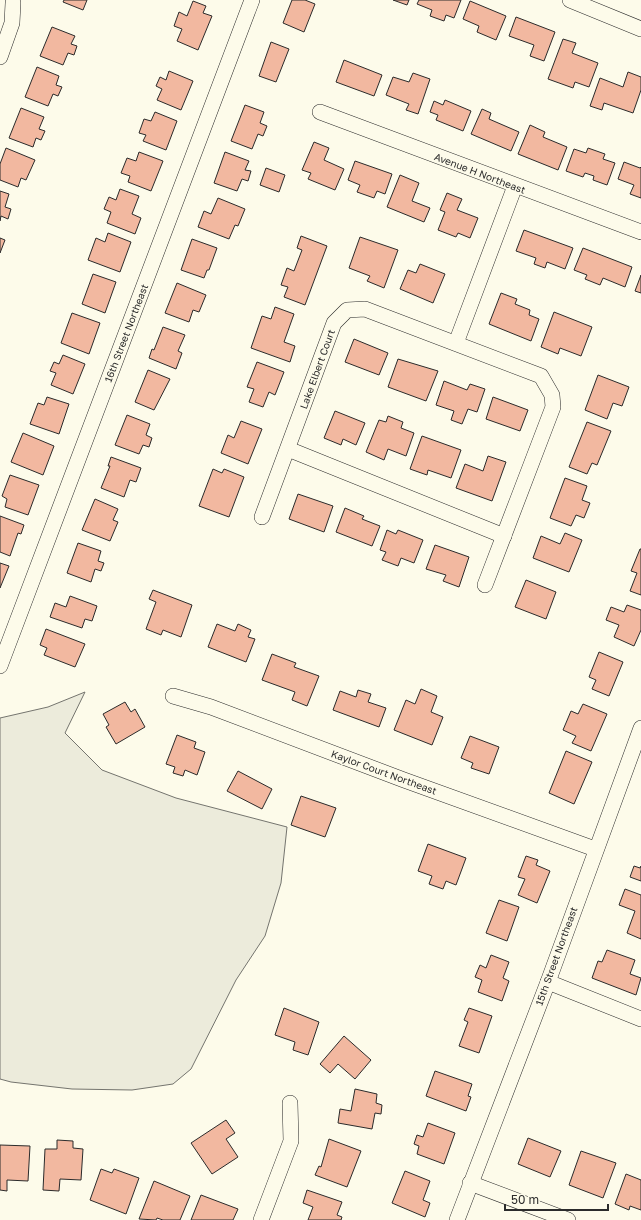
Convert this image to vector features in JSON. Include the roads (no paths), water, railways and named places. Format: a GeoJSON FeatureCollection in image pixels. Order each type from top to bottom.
{"type":"FeatureCollection","features":[{"type":"Feature","properties":{"kind":"street","name":"16th Street Northeast"},"geometry":{"type":"LineString","coordinates":[[0,666],[252,0]]}},
{"type":"Feature","properties":{"kind":"street"},"geometry":{"type":"LineString","coordinates":[[570,0],[641,29]]}},
{"type":"Feature","properties":{"kind":"street"},"geometry":{"type":"LineString","coordinates":[[0,57],[12,23],[11,2]]}},
{"type":"Feature","properties":{"kind":"street","name":"Avenue H Northeast"},"geometry":{"type":"LineString","coordinates":[[320,112],[641,232]]}},
{"type":"Feature","properties":{"kind":"street"},"geometry":{"type":"LineString","coordinates":[[456,343],[515,186]]}},
{"type":"Feature","properties":{"kind":"street","name":"Lake Elbert Court"},"geometry":{"type":"LineString","coordinates":[[262,516],[334,323],[347,310],[365,309],[541,376],[552,395],[553,407],[485,585]]}},
{"type":"Feature","properties":{"kind":"street"},"geometry":{"type":"LineString","coordinates":[[288,449],[504,536]]}},
{"type":"Feature","properties":{"kind":"street","name":"Kaylor Court Northeast"},"geometry":{"type":"LineString","coordinates":[[173,696],[211,707],[404,780],[595,849]]}},
{"type":"Feature","properties":{"kind":"street","name":"15th Street Northeast"},"geometry":{"type":"LineString","coordinates":[[457,1220],[548,982],[595,849],[641,728]]}},
{"type":"Feature","properties":{"kind":"street"},"geometry":{"type":"LineString","coordinates":[[548,982],[641,1019]]}},
{"type":"Feature","properties":{"kind":"street"},"geometry":{"type":"LineString","coordinates":[[261,1220],[291,1141],[290,1103]]}},
{"type":"Feature","properties":{"kind":"street"},"geometry":{"type":"LineString","coordinates":[[470,1183],[568,1220]]}}]}
